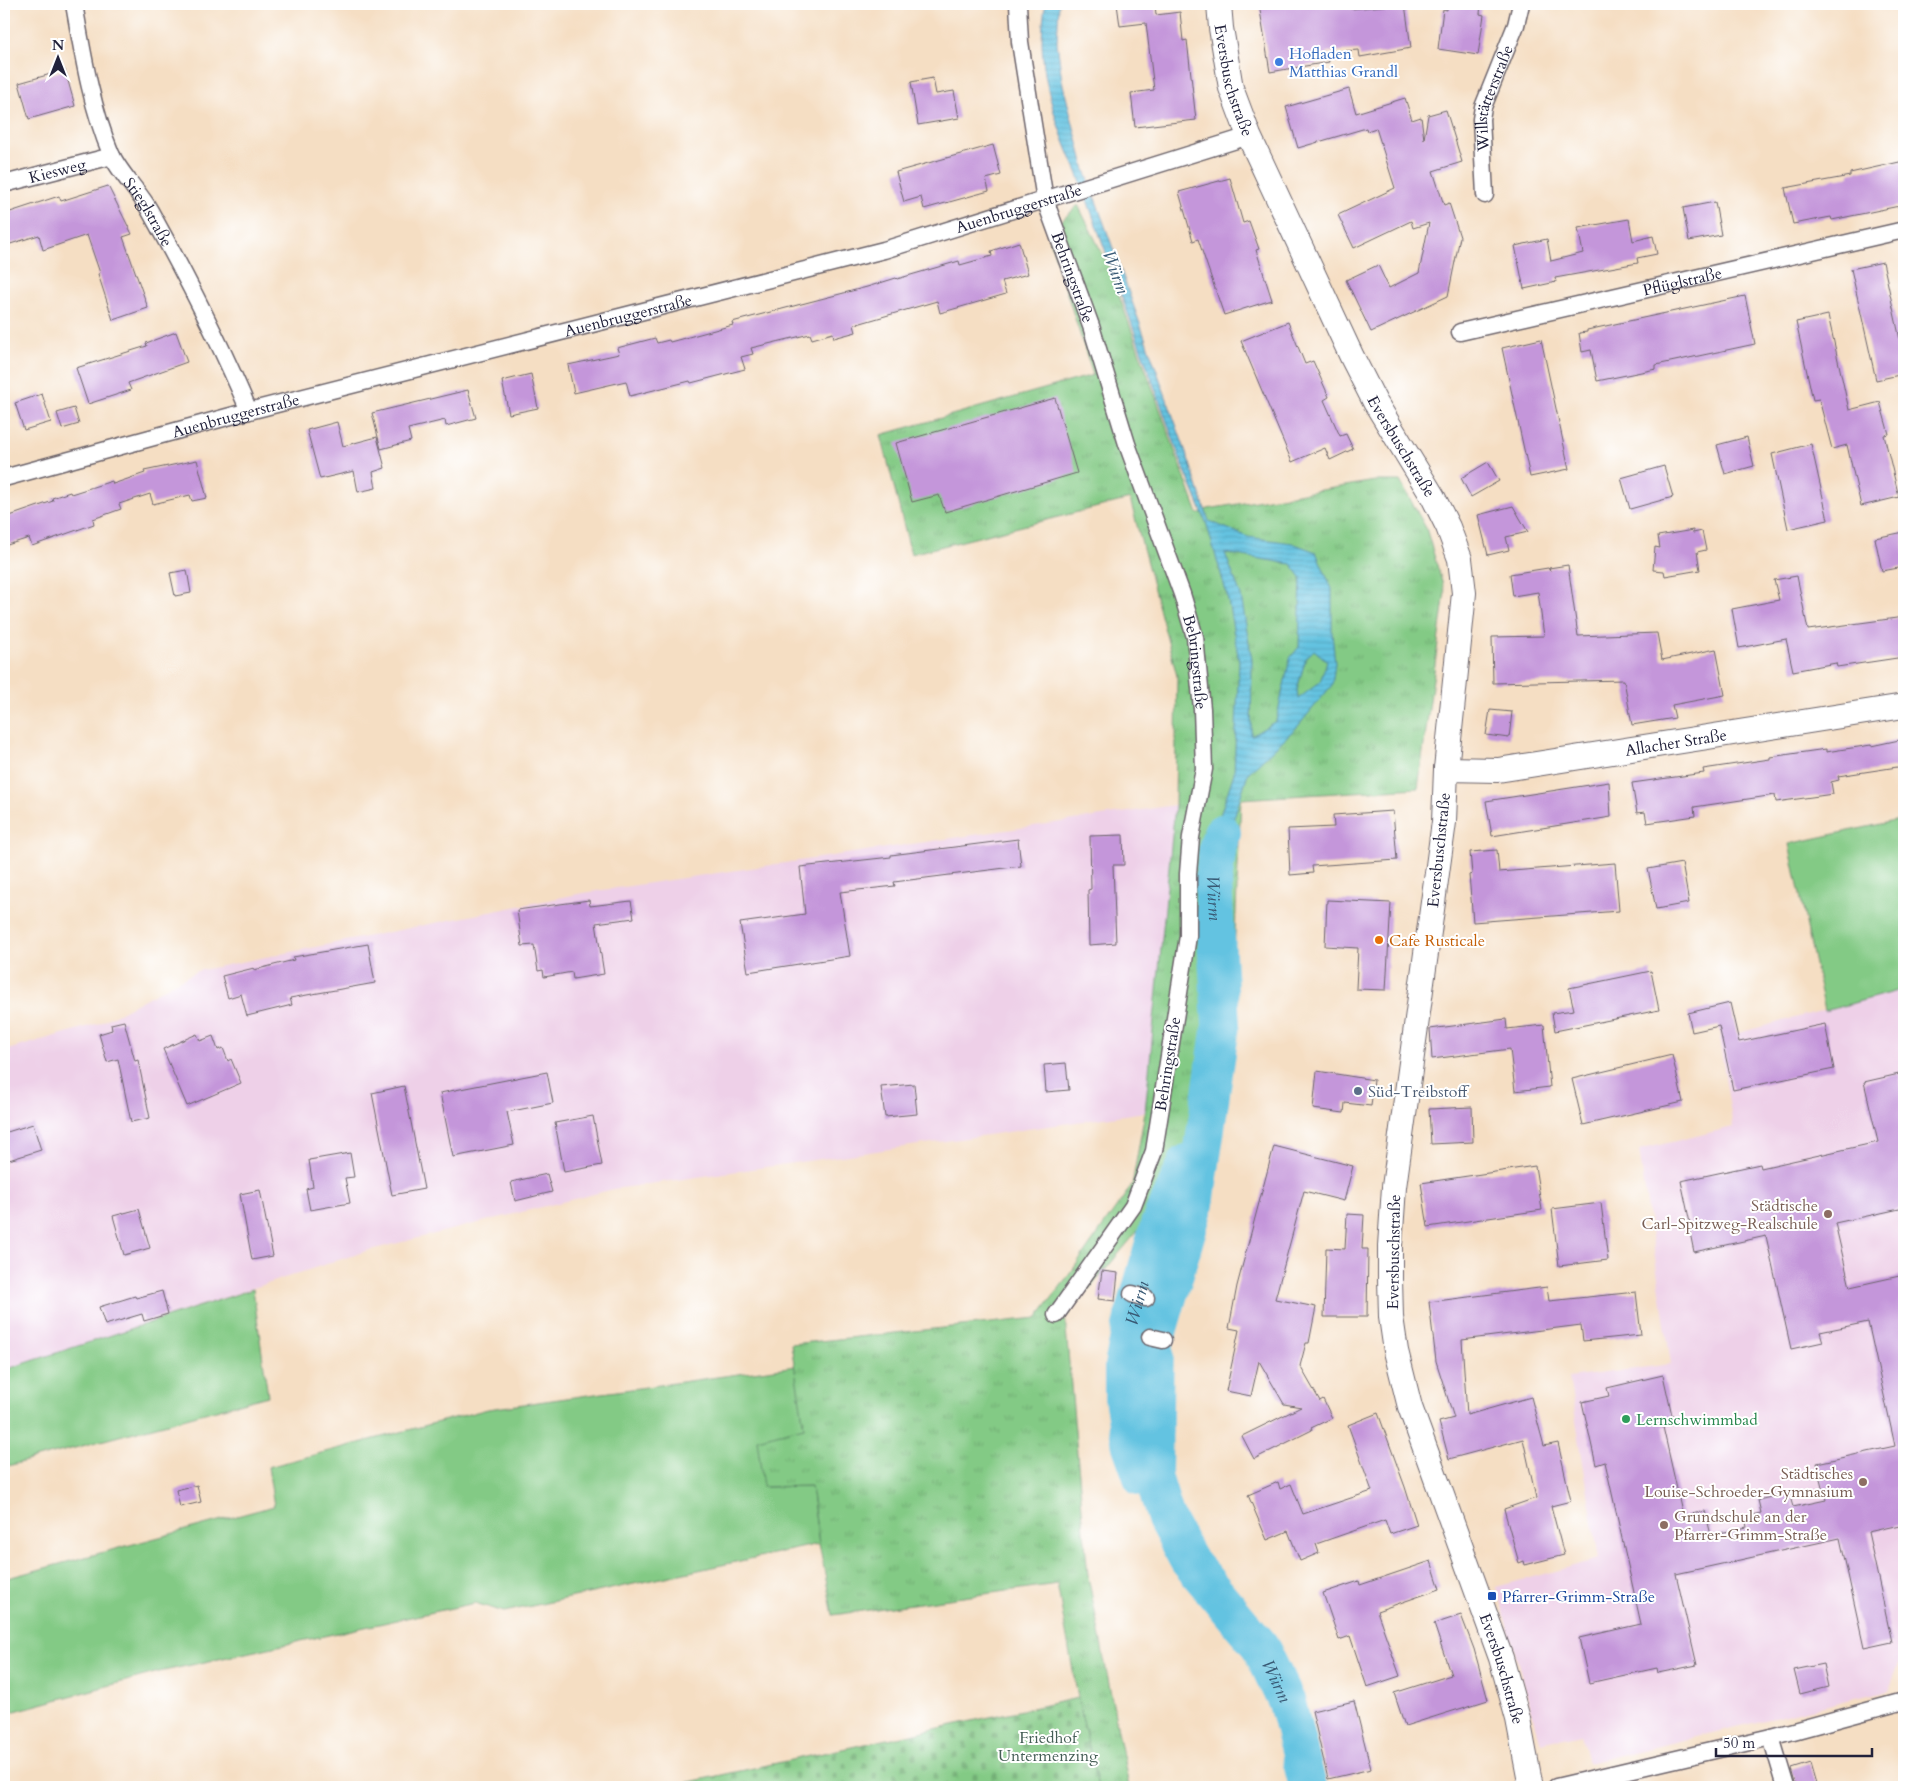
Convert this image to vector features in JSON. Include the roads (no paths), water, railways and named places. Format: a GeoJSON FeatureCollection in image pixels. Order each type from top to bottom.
{"type":"FeatureCollection","features":[{"type":"Feature","properties":{"kind":"main road","name":"Eversbuschstraße"},"geometry":{"type":"LineString","coordinates":[[1219,4],[1220,28],[1232,88],[1249,136],[1352,358],[1375,402],[1433,497],[1448,527],[1460,559],[1464,593],[1446,769],[1444,822],[1394,1187],[1390,1246],[1391,1318],[1396,1351],[1410,1407],[1501,1658],[1518,1719],[1532,1787]]}},
{"type":"Feature","properties":{"kind":"main road","name":"Allacher Straße"},"geometry":{"type":"LineString","coordinates":[[1446,769],[1498,770],[1904,706]]}},
{"type":"Feature","properties":{"kind":"street","name":"Stieglstraße"},"geometry":{"type":"LineString","coordinates":[[74,4],[87,79],[112,156],[148,207],[192,286],[249,411]]}},
{"type":"Feature","properties":{"kind":"street","name":"Behringstraße"},"geometry":{"type":"LineString","coordinates":[[1018,4],[1020,42],[1046,200],[1091,326],[1127,444],[1182,594],[1195,637],[1202,709],[1204,769],[1192,837],[1188,874],[1188,936],[1154,1151],[1133,1206],[1056,1315]]}},
{"type":"Feature","properties":{"kind":"street","name":"Willstätterstraße"},"geometry":{"type":"LineString","coordinates":[[1485,195],[1481,119],[1483,107],[1516,25],[1521,4]]}},
{"type":"Feature","properties":{"kind":"street","name":"Auenbruggerstraße"},"geometry":{"type":"LineString","coordinates":[[4,478],[249,411],[884,250],[1249,136]]}},
{"type":"Feature","properties":{"kind":"street","name":"Kiesweg"},"geometry":{"type":"LineString","coordinates":[[4,184],[112,156]]}},
{"type":"Feature","properties":{"kind":"street","name":"Pflüglstraße"},"geometry":{"type":"LineString","coordinates":[[1460,332],[1904,230]]}},
{"type":"Feature","properties":{"kind":"street"},"geometry":{"type":"LineString","coordinates":[[1556,1787],[1770,1737],[1904,1701]]}},
{"type":"Feature","properties":{"kind":"street"},"geometry":{"type":"LineString","coordinates":[[1770,1737],[1786,1787]]}},
{"type":"Feature","properties":{"kind":"water"},"geometry":{"type":"Polygon","coordinates":[[[1045,4],[1059,4],[1057,42],[1062,81],[1085,170],[1209,521],[1248,537],[1292,543],[1316,552],[1332,589],[1332,632],[1335,664],[1332,685],[1299,725],[1248,773],[1215,883],[1211,883],[1211,843],[1234,773],[1239,661],[1227,595],[1206,522],[1181,461],[1053,109],[1043,59],[1042,37],[1045,4]],[[1225,553],[1241,596],[1252,660],[1251,736],[1276,721],[1290,658],[1299,647],[1301,577],[1291,564],[1225,553]],[[1314,650],[1306,658],[1297,689],[1298,699],[1320,682],[1327,661],[1314,650]]]}},
{"type":"Feature","properties":{"kind":"waterway","name":"Würm"},"geometry":{"type":"LineString","coordinates":[[1222,833],[1218,845],[1213,882],[1221,1025],[1195,1204],[1155,1342],[1153,1476],[1166,1519],[1188,1560],[1260,1646],[1287,1703],[1308,1787]]}},
{"type":"Feature","properties":{"kind":"waterway","name":"Würm"},"geometry":{"type":"LineString","coordinates":[[1142,1477],[1131,1446],[1123,1398],[1123,1366],[1133,1318],[1159,1225],[1187,1163]]}},
{"type":"Feature","properties":{"kind":"place","name":"Hofladen Matthias Grandl"},"geometry":{"type":"Point","coordinates":[1279,62]}},
{"type":"Feature","properties":{"kind":"place","name":"Cafe Rusticale"},"geometry":{"type":"Point","coordinates":[1379,940]}},
{"type":"Feature","properties":{"kind":"place","name":"Süd-Treibstoff"},"geometry":{"type":"Point","coordinates":[1358,1091]}},
{"type":"Feature","properties":{"kind":"place","name":"Städtische Carl-Spitzweg-Realschule"},"geometry":{"type":"Point","coordinates":[1828,1214]}},
{"type":"Feature","properties":{"kind":"place","name":"Lernschwimmbad"},"geometry":{"type":"Point","coordinates":[1626,1419]}},
{"type":"Feature","properties":{"kind":"place","name":"Städtisches Louise-Schroeder-Gymnasium"},"geometry":{"type":"Point","coordinates":[1863,1482]}},
{"type":"Feature","properties":{"kind":"place","name":"Grundschule an der Pfarrer-Grimm-Straße"},"geometry":{"type":"Point","coordinates":[1664,1525]}},
{"type":"Feature","properties":{"kind":"place","name":"Pfarrer-Grimm-Straße"},"geometry":{"type":"Point","coordinates":[1492,1596]}},
{"type":"Feature","properties":{"kind":"park label","name":"Friedhof Untermenzing"},"geometry":{"type":"Point","coordinates":[1048,1746]}}]}
